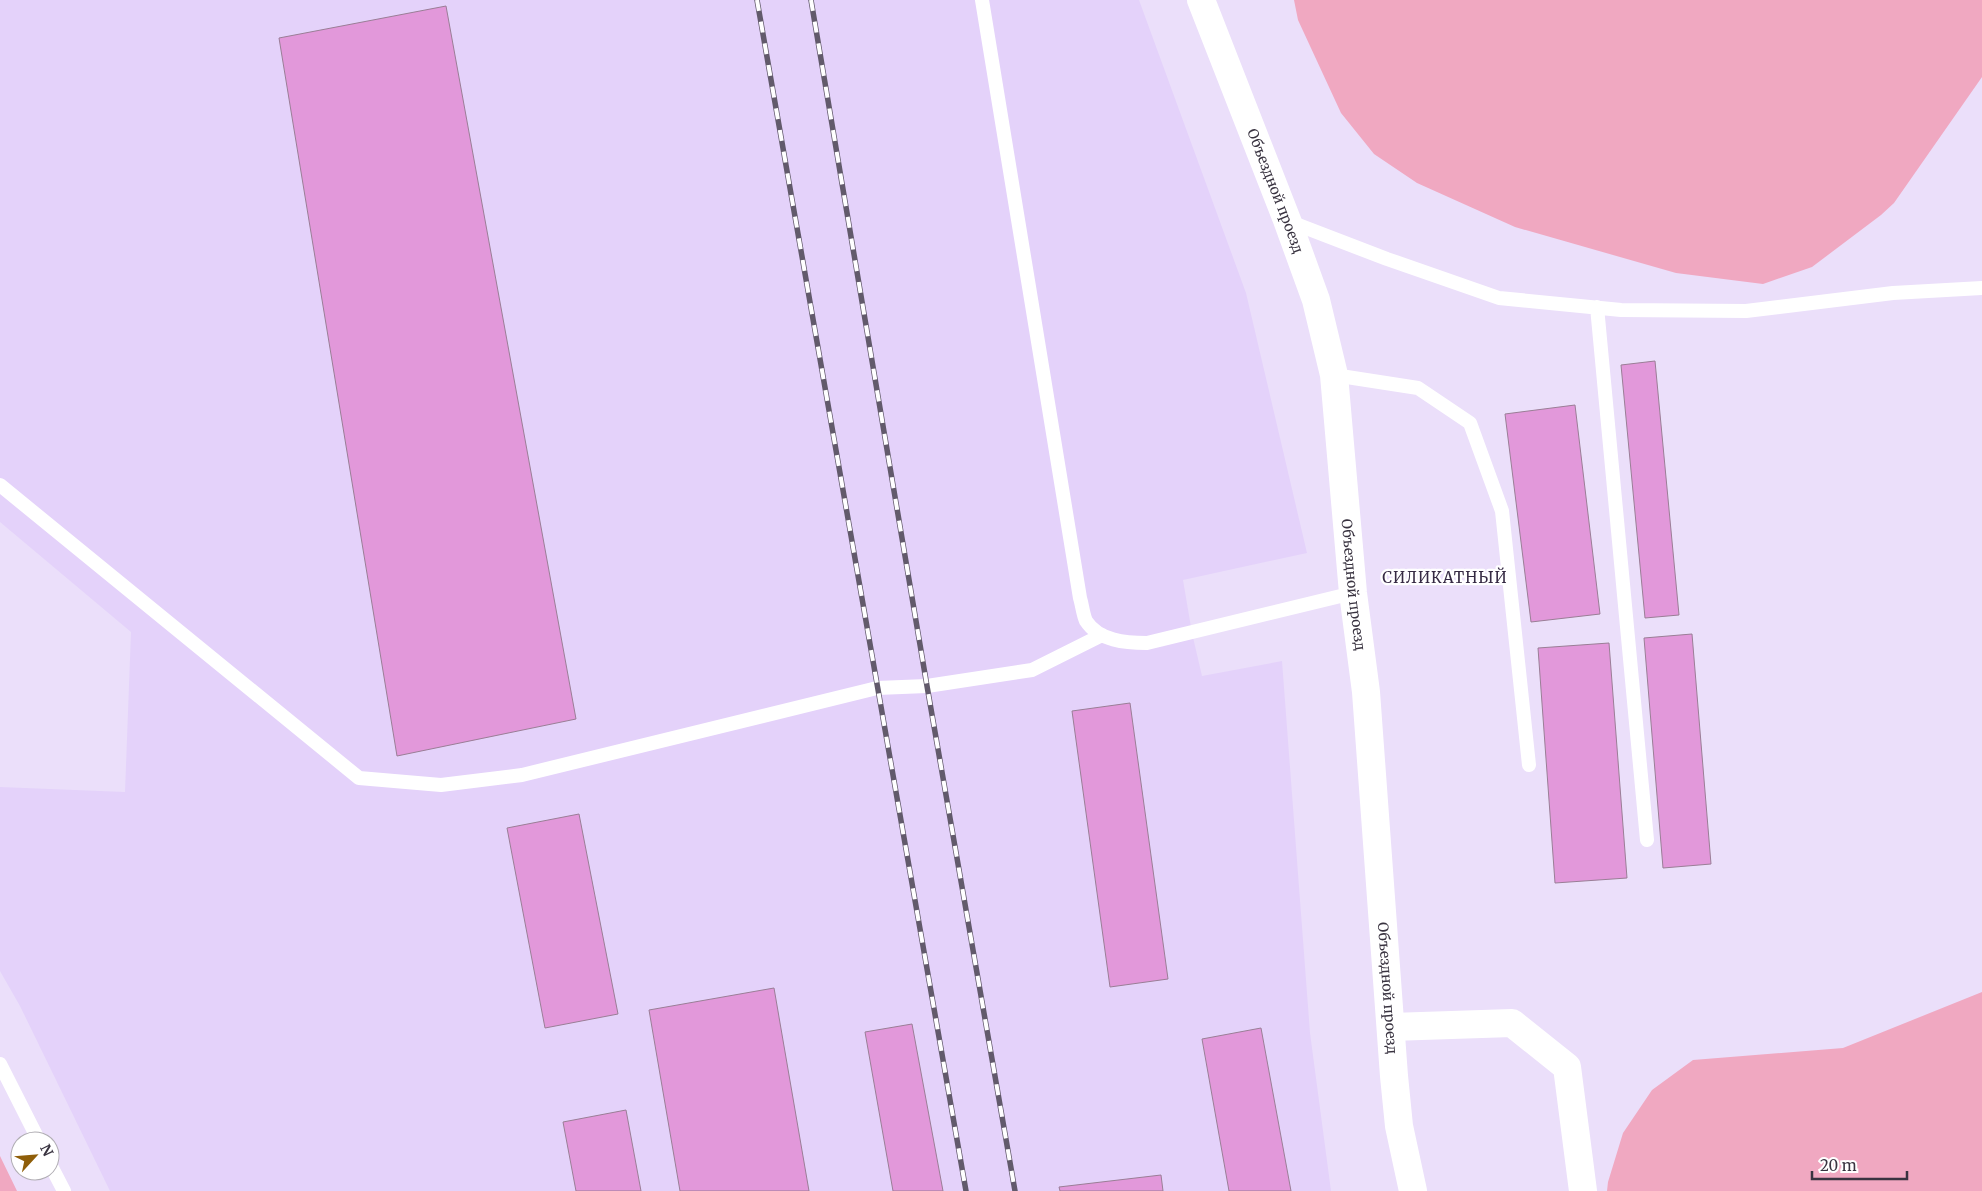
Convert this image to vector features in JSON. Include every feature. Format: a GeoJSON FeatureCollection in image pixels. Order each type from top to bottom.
{"type":"FeatureCollection","features":[{"type":"Feature","properties":{"kind":"street","name":"Объездной проезд"},"geometry":{"type":"LineString","coordinates":[[1201,0],[1287,220],[1316,300],[1334,375],[1353,593],[1366,692],[1399,1126],[1413,1191]]}},
{"type":"Feature","properties":{"kind":"street"},"geometry":{"type":"LineString","coordinates":[[1391,1027],[1512,1023],[1567,1067],[1583,1191]]}},
{"type":"Feature","properties":{"kind":"lane"},"geometry":{"type":"LineString","coordinates":[[982,0],[1080,598],[1086,620],[1102,635],[1122,643],[1147,643],[1353,593]]}},
{"type":"Feature","properties":{"kind":"lane"},"geometry":{"type":"LineString","coordinates":[[1287,220],[1387,259],[1499,298],[1620,310],[1746,311],[1892,293],[1982,288]]}},
{"type":"Feature","properties":{"kind":"lane"},"geometry":{"type":"LineString","coordinates":[[1597,307],[1647,840]]}},
{"type":"Feature","properties":{"kind":"lane"},"geometry":{"type":"LineString","coordinates":[[1334,375],[1418,388],[1470,423],[1502,510],[1528,765]]}},
{"type":"Feature","properties":{"kind":"lane"},"geometry":{"type":"LineString","coordinates":[[0,485],[359,778],[440,785],[522,775],[877,688],[927,686],[1032,670],[1102,635]]}},
{"type":"Feature","properties":{"kind":"lane"},"geometry":{"type":"LineString","coordinates":[[0,1064],[34,1131]]}},
{"type":"Feature","properties":{"kind":"shaded area"},"geometry":{"type":"Polygon","coordinates":[[[0,0],[1139,0],[1246,293],[1307,553],[1183,580],[1202,676],[1282,661],[1310,1033],[1331,1191],[110,1191],[20,1006],[0,971],[0,787],[125,792],[131,632],[0,522],[0,0]]]}},
{"type":"Feature","properties":{"kind":"shaded area"},"geometry":{"type":"Polygon","coordinates":[[[1294,0],[1982,0],[1982,77],[1894,203],[1812,267],[1763,284],[1676,273],[1515,227],[1417,183],[1374,154],[1341,113],[1298,20],[1294,0]]]}},
{"type":"Feature","properties":{"kind":"shaded area"},"geometry":{"type":"Polygon","coordinates":[[[1982,992],[1982,1191],[1607,1191],[1623,1133],[1652,1090],[1693,1060],[1843,1048],[1982,992]]]}},
{"type":"Feature","properties":{"kind":"shaded area"},"geometry":{"type":"Polygon","coordinates":[[[0,1156],[10,1177],[10,1181],[12,1181],[17,1191],[0,1191],[0,1156]]]}},
{"type":"Feature","properties":{"kind":"building"},"geometry":{"type":"Polygon","coordinates":[[[446,6],[576,719],[397,756],[279,38],[446,6]]]}},
{"type":"Feature","properties":{"kind":"building"},"geometry":{"type":"Polygon","coordinates":[[[1655,361],[1679,615],[1645,618],[1621,365],[1655,361]]]}},
{"type":"Feature","properties":{"kind":"building"},"geometry":{"type":"Polygon","coordinates":[[[1575,405],[1600,614],[1531,622],[1505,414],[1575,405]]]}},
{"type":"Feature","properties":{"kind":"building"},"geometry":{"type":"Polygon","coordinates":[[[1692,634],[1711,864],[1663,868],[1644,638],[1692,634]]]}},
{"type":"Feature","properties":{"kind":"building"},"geometry":{"type":"Polygon","coordinates":[[[1609,643],[1627,878],[1555,883],[1538,648],[1609,643]]]}},
{"type":"Feature","properties":{"kind":"building"},"geometry":{"type":"Polygon","coordinates":[[[1130,703],[1168,979],[1110,987],[1072,711],[1130,703]]]}},
{"type":"Feature","properties":{"kind":"building"},"geometry":{"type":"Polygon","coordinates":[[[579,814],[618,1014],[545,1028],[507,828],[579,814]]]}},
{"type":"Feature","properties":{"kind":"building"},"geometry":{"type":"Polygon","coordinates":[[[774,988],[809,1191],[680,1191],[649,1010],[774,988]]]}},
{"type":"Feature","properties":{"kind":"building"},"geometry":{"type":"Polygon","coordinates":[[[912,1024],[943,1191],[893,1191],[865,1032],[912,1024]]]}},
{"type":"Feature","properties":{"kind":"building"},"geometry":{"type":"Polygon","coordinates":[[[1261,1028],[1291,1191],[1229,1191],[1202,1039],[1261,1028]]]}},
{"type":"Feature","properties":{"kind":"building"},"geometry":{"type":"Polygon","coordinates":[[[626,1110],[641,1191],[576,1191],[563,1122],[626,1110]]]}},
{"type":"Feature","properties":{"kind":"building"},"geometry":{"type":"Polygon","coordinates":[[[1161,1175],[1163,1191],[1060,1191],[1059,1187],[1161,1175]]]}},
{"type":"Feature","properties":{"kind":"railway"},"geometry":{"type":"LineString","coordinates":[[757,0],[966,1191]]}},
{"type":"Feature","properties":{"kind":"railway"},"geometry":{"type":"LineString","coordinates":[[811,0],[1015,1191]]}},
{"type":"Feature","properties":{"kind":"district","name":"СИЛИКАТНЫЙ"},"geometry":{"type":"Point","coordinates":[1445,578]}}]}
